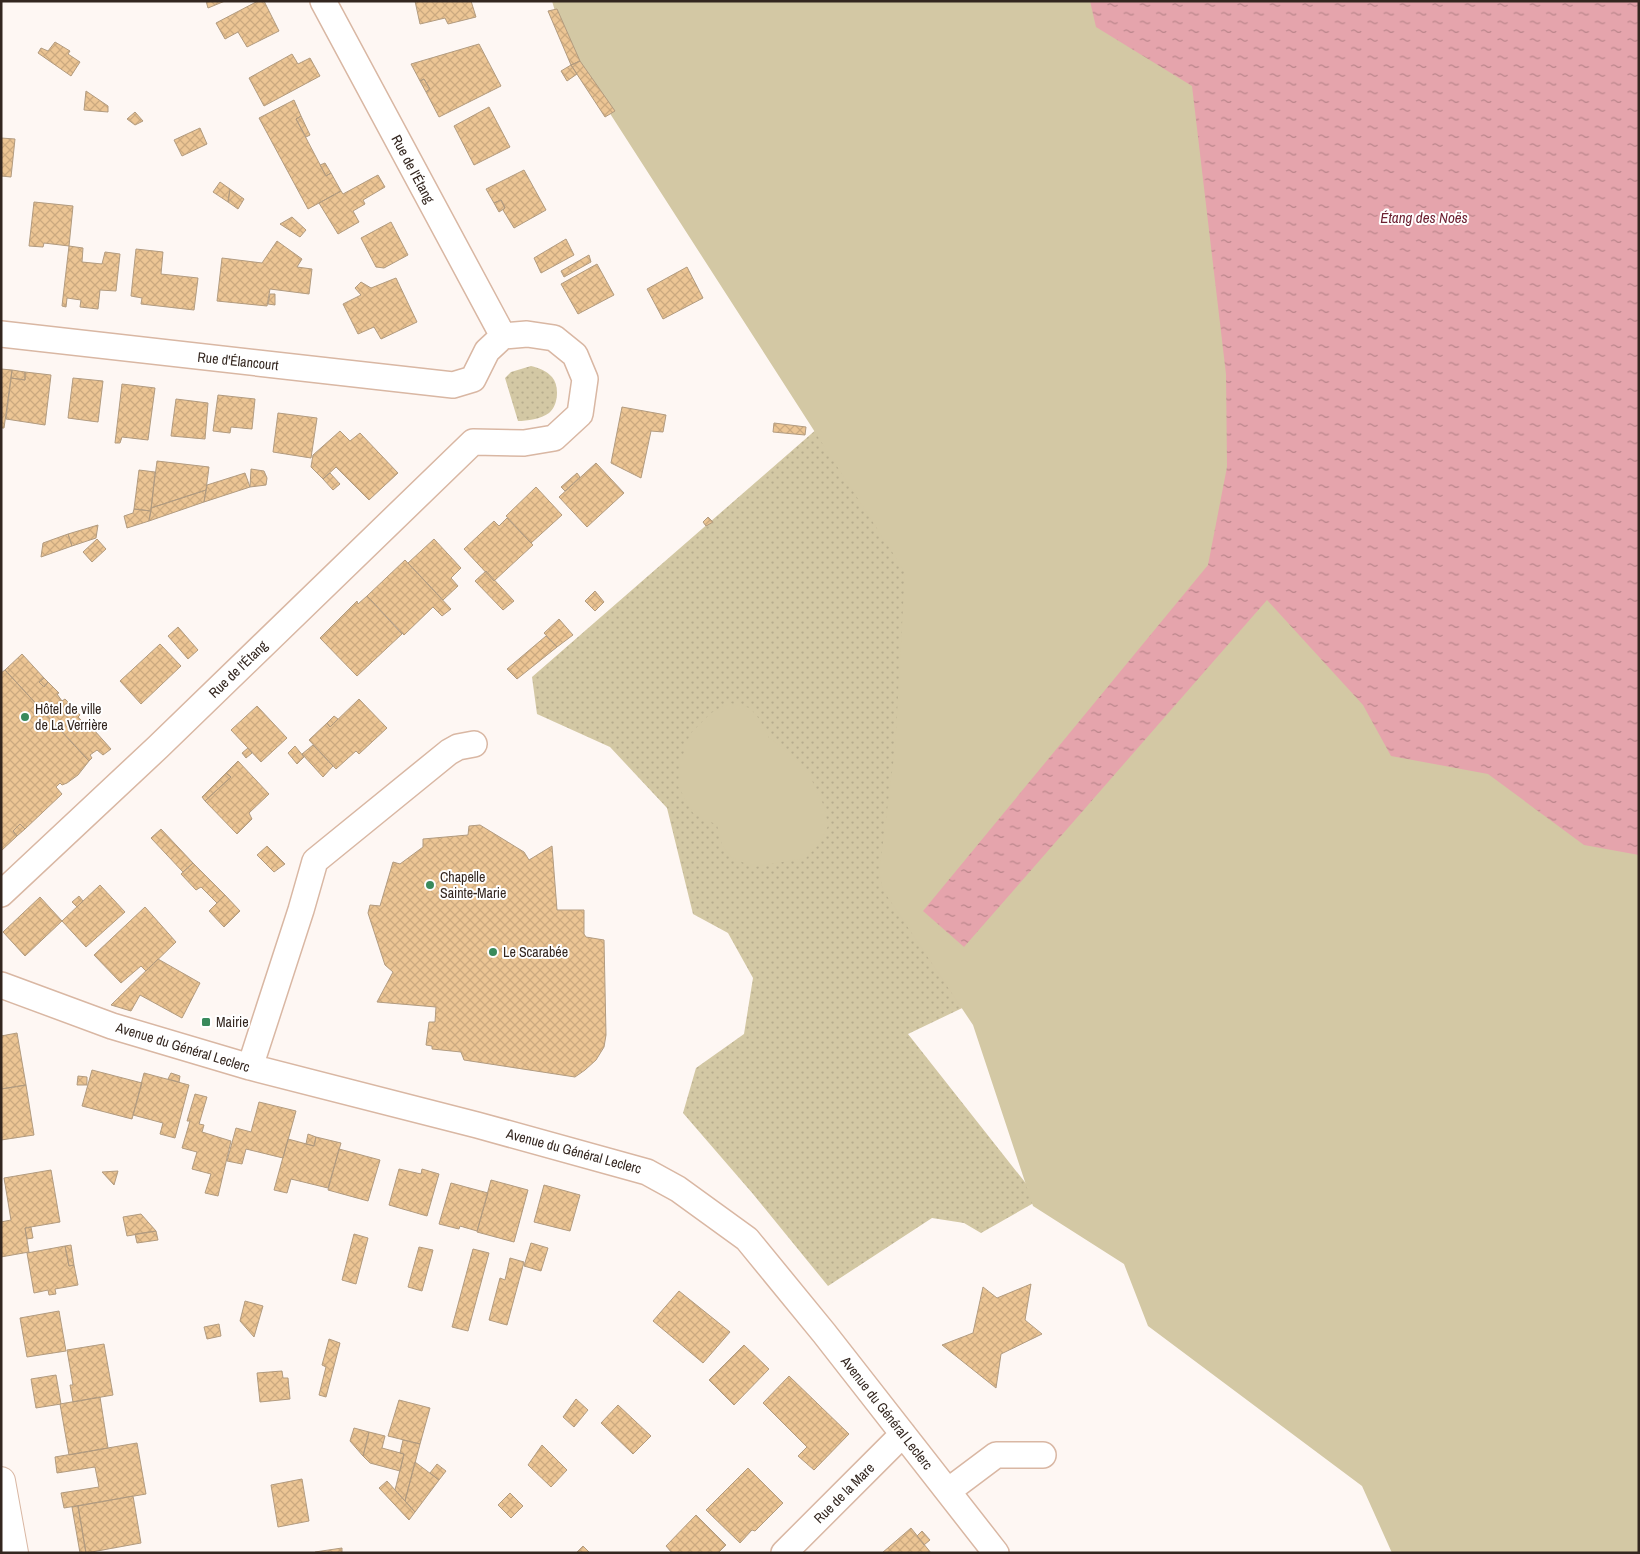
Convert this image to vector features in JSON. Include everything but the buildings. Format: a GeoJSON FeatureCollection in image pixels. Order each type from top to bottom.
{"type":"FeatureCollection","features":[{"type":"Feature","properties":{"kind":"street","name":"Rue de l'Étang"},"geometry":{"type":"LineString","coordinates":[[1,894],[158,747],[473,442],[524,443],[554,438],[580,414],[585,379],[575,355],[554,338],[527,334],[503,336],[323,1]]}},
{"type":"Feature","properties":{"kind":"street","name":"Rue d'Élancourt"},"geometry":{"type":"LineString","coordinates":[[1,334],[453,385],[473,379],[487,351],[503,336]]}},
{"type":"Feature","properties":{"kind":"street"},"geometry":{"type":"LineString","coordinates":[[250,1067],[315,861],[449,752],[458,747],[474,744]]}},
{"type":"Feature","properties":{"kind":"street","name":"Avenue du Général Leclerc"},"geometry":{"type":"LineString","coordinates":[[1,986],[112,1026],[250,1067],[467,1122],[648,1172],[678,1189],[747,1239],[830,1340],[996,1553]]}},
{"type":"Feature","properties":{"kind":"street","name":"Rue de la Mare"},"geometry":{"type":"LineString","coordinates":[[784,1553],[903,1434]]}},
{"type":"Feature","properties":{"kind":"street"},"geometry":{"type":"LineString","coordinates":[[948,1491],[996,1455],[1043,1455]]}},
{"type":"Feature","properties":{"kind":"street"},"geometry":{"type":"LineString","coordinates":[[1,1480],[14,1553]]}},
{"type":"Feature","properties":{"kind":"shaded area"},"geometry":{"type":"Polygon","coordinates":[[[552,1],[1639,1],[1639,1553],[1392,1553],[1362,1486],[1148,1326],[1124,1264],[1033,1206],[973,1025],[883,890],[879,873],[895,749],[905,572],[564,42],[552,1]]]}},
{"type":"Feature","properties":{"kind":"shaded area"},"geometry":{"type":"Polygon","coordinates":[[[531,366],[548,373],[555,381],[557,390],[556,401],[552,410],[546,415],[526,421],[518,421],[505,378],[511,372],[531,366]]]}},
{"type":"Feature","properties":{"kind":"shaded area"},"geometry":{"type":"Polygon","coordinates":[[[834,414],[917,546],[1006,987],[908,1034],[1039,1200],[981,1233],[964,1223],[932,1218],[828,1286],[753,1194],[683,1113],[696,1068],[744,1034],[753,978],[728,933],[693,914],[667,808],[610,747],[537,714],[532,677],[834,414]]]}},
{"type":"Feature","properties":{"kind":"shaded area"},"geometry":{"type":"Polygon","coordinates":[[[730,703],[750,708],[760,720],[769,738],[788,751],[807,770],[824,806],[828,826],[820,843],[806,858],[753,867],[731,857],[722,845],[717,825],[693,813],[678,786],[680,764],[690,734],[711,713],[730,703]]]}},
{"type":"Feature","properties":{"kind":"water","name":"Étang des Noës"},"geometry":{"type":"Polygon","coordinates":[[[1090,1],[1639,1],[1639,855],[1584,845],[1488,774],[1391,756],[1363,705],[1267,600],[964,947],[923,911],[1208,565],[1227,467],[1226,374],[1192,86],[1096,27],[1090,1]]]}},
{"type":"Feature","properties":{"kind":"place","name":"Hôtel de ville de La Verrière"},"geometry":{"type":"Point","coordinates":[25,717]}},
{"type":"Feature","properties":{"kind":"place","name":"Chapelle Sainte-Marie"},"geometry":{"type":"Point","coordinates":[430,885]}},
{"type":"Feature","properties":{"kind":"place","name":"Le Scarabée"},"geometry":{"type":"Point","coordinates":[493,952]}},
{"type":"Feature","properties":{"kind":"place","name":"Mairie"},"geometry":{"type":"Point","coordinates":[206,1022]}}]}
